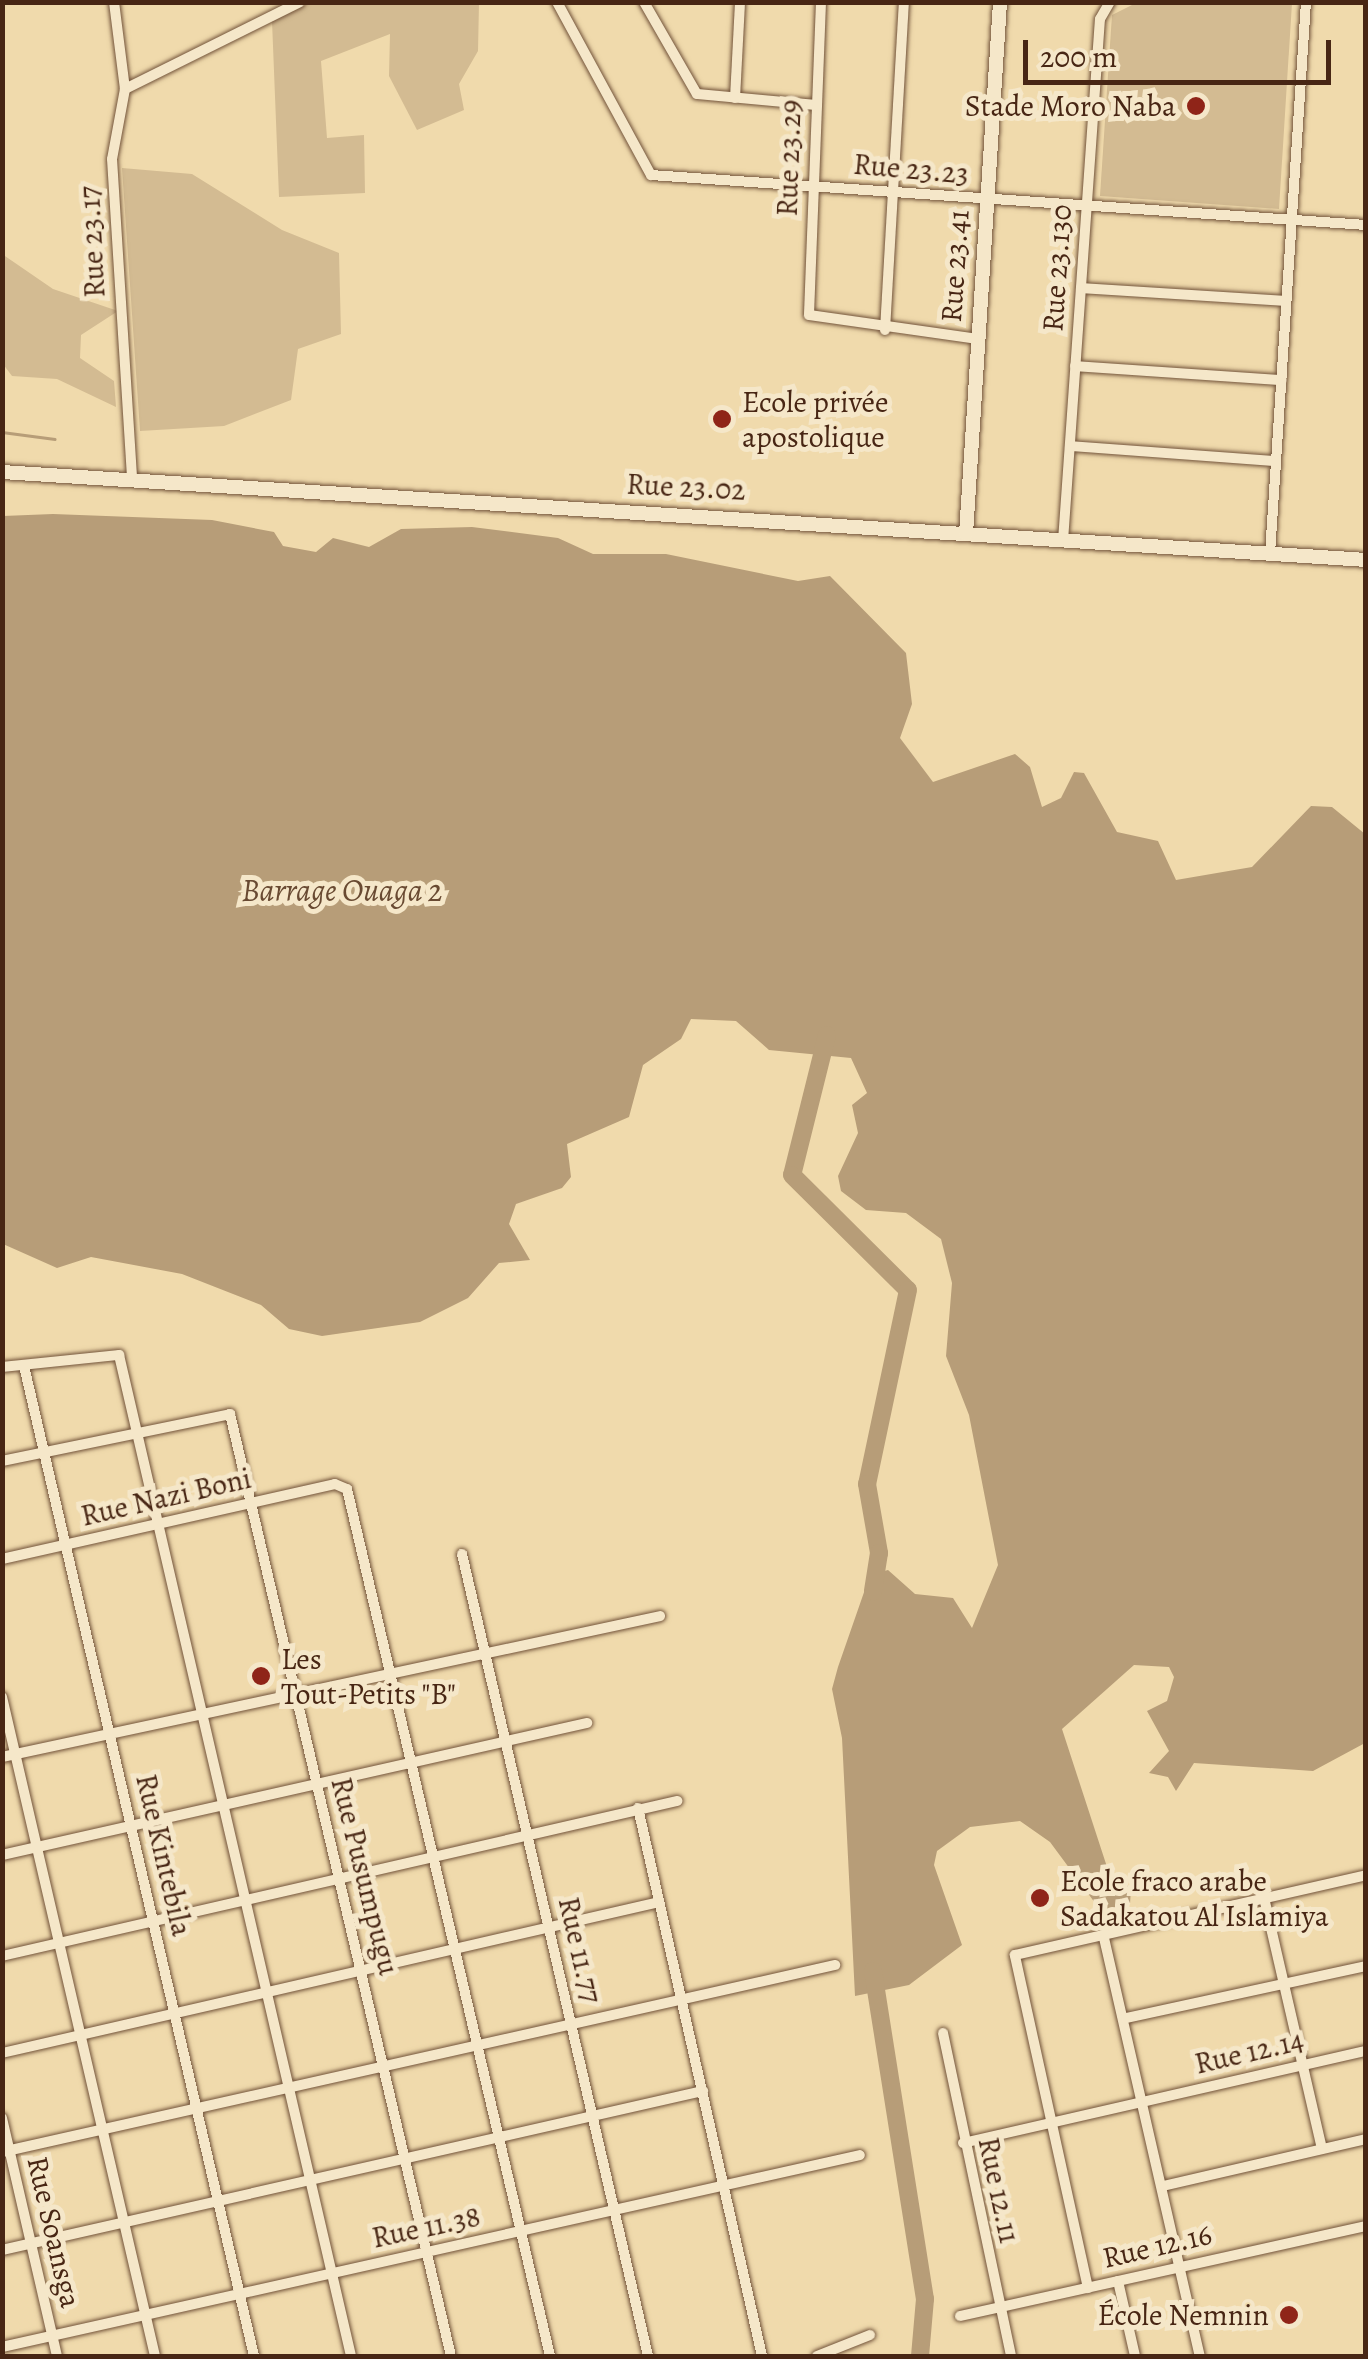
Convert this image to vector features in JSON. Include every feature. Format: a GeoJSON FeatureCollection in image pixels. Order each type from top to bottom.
{"type":"FeatureCollection","features":[{"type":"Feature","properties":{"kind":"street"},"geometry":{"type":"LineString","coordinates":[[125,89],[300,2]]}},
{"type":"Feature","properties":{"kind":"street","name":"Rue 23.23"},"geometry":{"type":"LineString","coordinates":[[557,2],[645,173],[987,201],[1366,225]]}},
{"type":"Feature","properties":{"kind":"street"},"geometry":{"type":"LineString","coordinates":[[644,2],[693,91],[816,105]]}},
{"type":"Feature","properties":{"kind":"street"},"geometry":{"type":"LineString","coordinates":[[735,98],[740,2]]}},
{"type":"Feature","properties":{"kind":"street","name":"Rue 23.29"},"geometry":{"type":"LineString","coordinates":[[822,2],[808,315],[885,330]]}},
{"type":"Feature","properties":{"kind":"street"},"geometry":{"type":"LineString","coordinates":[[904,2],[885,330],[978,339]]}},
{"type":"Feature","properties":{"kind":"street","name":"Rue 23.41"},"geometry":{"type":"LineString","coordinates":[[966,534],[1000,2]]}},
{"type":"Feature","properties":{"kind":"street","name":"Rue 23.130"},"geometry":{"type":"LineString","coordinates":[[1062,541],[1100,19],[1110,2]]}},
{"type":"Feature","properties":{"kind":"street"},"geometry":{"type":"LineString","coordinates":[[1270,554],[1306,2]]}},
{"type":"Feature","properties":{"kind":"street","name":"Rue 23.17"},"geometry":{"type":"LineString","coordinates":[[115,3],[125,89],[112,159],[132,481]]}},
{"type":"Feature","properties":{"kind":"street"},"geometry":{"type":"LineString","coordinates":[[1081,288],[1286,302]]}},
{"type":"Feature","properties":{"kind":"street"},"geometry":{"type":"LineString","coordinates":[[1075,366],[1282,380]]}},
{"type":"Feature","properties":{"kind":"street"},"geometry":{"type":"LineString","coordinates":[[1070,446],[1274,461]]}},
{"type":"Feature","properties":{"kind":"street","name":"Rue 23.02"},"geometry":{"type":"LineString","coordinates":[[2,472],[1366,560]]}},
{"type":"Feature","properties":{"kind":"street"},"geometry":{"type":"LineString","coordinates":[[2,1367],[114,1350],[225,1803],[351,2356]]}},
{"type":"Feature","properties":{"kind":"street","name":"Rue Kintebila"},"geometry":{"type":"LineString","coordinates":[[24,1366],[254,2356]]}},
{"type":"Feature","properties":{"kind":"street","name":"Rue Pusumpugu"},"geometry":{"type":"LineString","coordinates":[[136,1430],[226,1410],[363,1969],[451,2356]]}},
{"type":"Feature","properties":{"kind":"street"},"geometry":{"type":"LineString","coordinates":[[2,1461],[136,1430]]}},
{"type":"Feature","properties":{"kind":"street","name":"Rue Nazi Boni"},"geometry":{"type":"LineString","coordinates":[[2,1559],[340,1484],[388,1670]]}},
{"type":"Feature","properties":{"kind":"street","name":"Rue 11.77"},"geometry":{"type":"LineString","coordinates":[[462,1554],[648,2356]]}},
{"type":"Feature","properties":{"kind":"street"},"geometry":{"type":"LineString","coordinates":[[2,1756],[484,1648],[660,1616]]}},
{"type":"Feature","properties":{"kind":"street"},"geometry":{"type":"LineString","coordinates":[[388,1670],[550,2356]]}},
{"type":"Feature","properties":{"kind":"street"},"geometry":{"type":"LineString","coordinates":[[2,1697],[154,2356]]}},
{"type":"Feature","properties":{"kind":"street"},"geometry":{"type":"LineString","coordinates":[[2,1855],[587,1723]]}},
{"type":"Feature","properties":{"kind":"street"},"geometry":{"type":"LineString","coordinates":[[2,1956],[528,1832],[677,1801]]}},
{"type":"Feature","properties":{"kind":"street"},"geometry":{"type":"LineString","coordinates":[[638,1808],[762,2356]]}},
{"type":"Feature","properties":{"kind":"street"},"geometry":{"type":"LineString","coordinates":[[1088,2288],[1014,1958],[1265,1902],[1366,1875]]}},
{"type":"Feature","properties":{"kind":"street"},"geometry":{"type":"LineString","coordinates":[[2,2052],[660,1902]]}},
{"type":"Feature","properties":{"kind":"street"},"geometry":{"type":"LineString","coordinates":[[1265,1902],[1322,2149]]}},
{"type":"Feature","properties":{"kind":"street"},"geometry":{"type":"LineString","coordinates":[[1104,1938],[1126,2018],[1200,2356]]}},
{"type":"Feature","properties":{"kind":"street"},"geometry":{"type":"LineString","coordinates":[[6,2152],[570,2020],[836,1966]]}},
{"type":"Feature","properties":{"kind":"street"},"geometry":{"type":"LineString","coordinates":[[1126,2018],[1366,1966]]}},
{"type":"Feature","properties":{"kind":"street","name":"Rue 12.11"},"geometry":{"type":"LineString","coordinates":[[943,2034],[963,2142],[1012,2356]]}},
{"type":"Feature","properties":{"kind":"street","name":"Rue 12.14"},"geometry":{"type":"LineString","coordinates":[[963,2142],[1366,2051]]}},
{"type":"Feature","properties":{"kind":"street"},"geometry":{"type":"LineString","coordinates":[[2,2250],[702,2091]]}},
{"type":"Feature","properties":{"kind":"street","name":"Rue Soansga"},"geometry":{"type":"LineString","coordinates":[[2,2118],[6,2152],[57,2356]]}},
{"type":"Feature","properties":{"kind":"street"},"geometry":{"type":"LineString","coordinates":[[1163,2186],[1366,2139]]}},
{"type":"Feature","properties":{"kind":"street","name":"Rue 11.38"},"geometry":{"type":"LineString","coordinates":[[2,2347],[860,2155]]}},
{"type":"Feature","properties":{"kind":"street","name":"Rue 12.16"},"geometry":{"type":"LineString","coordinates":[[960,2316],[1366,2226]]}},
{"type":"Feature","properties":{"kind":"street"},"geometry":{"type":"LineString","coordinates":[[1118,2281],[1135,2356]]}},
{"type":"Feature","properties":{"kind":"street"},"geometry":{"type":"LineString","coordinates":[[817,2356],[870,2335]]}},
{"type":"Feature","properties":{"kind":"shaded area"},"geometry":{"type":"Polygon","coordinates":[[[310,3],[479,3],[478,51],[459,84],[464,110],[417,130],[389,76],[390,34],[321,61],[327,138],[364,135],[365,193],[279,197],[272,21],[310,3]]]}},
{"type":"Feature","properties":{"kind":"shaded area","name":"Stade Moro Naba"},"geometry":{"type":"Polygon","coordinates":[[[1136,3],[1292,3],[1279,209],[1100,196],[1112,15],[1136,3]]]}},
{"type":"Feature","properties":{"kind":"shaded area"},"geometry":{"type":"Polygon","coordinates":[[[122,168],[192,174],[282,230],[339,253],[341,334],[298,349],[291,400],[224,426],[140,431],[122,168]]]}},
{"type":"Feature","properties":{"kind":"shaded area"},"geometry":{"type":"Polygon","coordinates":[[[2,254],[53,289],[118,311],[81,335],[80,358],[114,381],[116,407],[57,379],[12,376],[3,364],[2,254]]]}},
{"type":"Feature","properties":{"kind":"water","name":"Barrage Ouaga 2"},"geometry":{"type":"Polygon","coordinates":[[[3,516],[212,520],[274,532],[283,546],[316,552],[333,538],[369,547],[401,529],[472,527],[558,538],[593,554],[666,554],[798,581],[830,576],[906,653],[912,704],[900,738],[933,782],[1015,754],[1030,767],[1042,807],[1061,798],[1074,772],[1084,773],[1117,832],[1158,841],[1176,880],[1252,867],[1311,806],[1332,807],[1365,834],[1365,1743],[1313,1771],[1194,1763],[1176,1791],[1168,1777],[1149,1773],[1169,1751],[1147,1711],[1167,1701],[1174,1677],[1169,1667],[1134,1665],[1062,1729],[1108,1870],[1131,1888],[1130,1904],[1101,1911],[1050,1842],[1020,1821],[970,1827],[937,1851],[934,1865],[962,1945],[909,1985],[855,1996],[842,1738],[832,1689],[838,1667],[870,1575],[888,1570],[915,1594],[953,1598],[972,1628],[998,1565],[969,1415],[946,1356],[952,1283],[941,1239],[906,1213],[866,1210],[841,1191],[838,1176],[858,1133],[852,1105],[867,1093],[851,1058],[769,1050],[736,1021],[691,1019],[681,1039],[643,1065],[629,1117],[567,1144],[571,1177],[562,1188],[516,1204],[509,1224],[530,1260],[499,1263],[468,1298],[420,1322],[322,1336],[289,1329],[261,1305],[182,1274],[91,1257],[57,1268],[3,1244],[3,516]]]}},
{"type":"Feature","properties":{"kind":"waterway"},"geometry":{"type":"LineString","coordinates":[[2,432],[55,439]]}},
{"type":"Feature","properties":{"kind":"waterway"},"geometry":{"type":"LineString","coordinates":[[827,1035],[792,1175],[908,1290],[867,1484],[879,1553],[873,1592]]}},
{"type":"Feature","properties":{"kind":"waterway"},"geometry":{"type":"LineString","coordinates":[[873,1971],[925,2299],[920,2356]]}},
{"type":"Feature","properties":{"kind":"place","name":"Stade Moro Naba"},"geometry":{"type":"Point","coordinates":[1196,106]}},
{"type":"Feature","properties":{"kind":"place","name":"Ecole privée apostolique"},"geometry":{"type":"Point","coordinates":[722,419]}},
{"type":"Feature","properties":{"kind":"place","name":"Les Tout-Petits \"B\""},"geometry":{"type":"Point","coordinates":[261,1676]}},
{"type":"Feature","properties":{"kind":"place","name":"Ecole fraco arabe Sadakatou Al Islamiya"},"geometry":{"type":"Point","coordinates":[1040,1898]}},
{"type":"Feature","properties":{"kind":"place","name":"École Nemnin"},"geometry":{"type":"Point","coordinates":[1289,2315]}}]}
